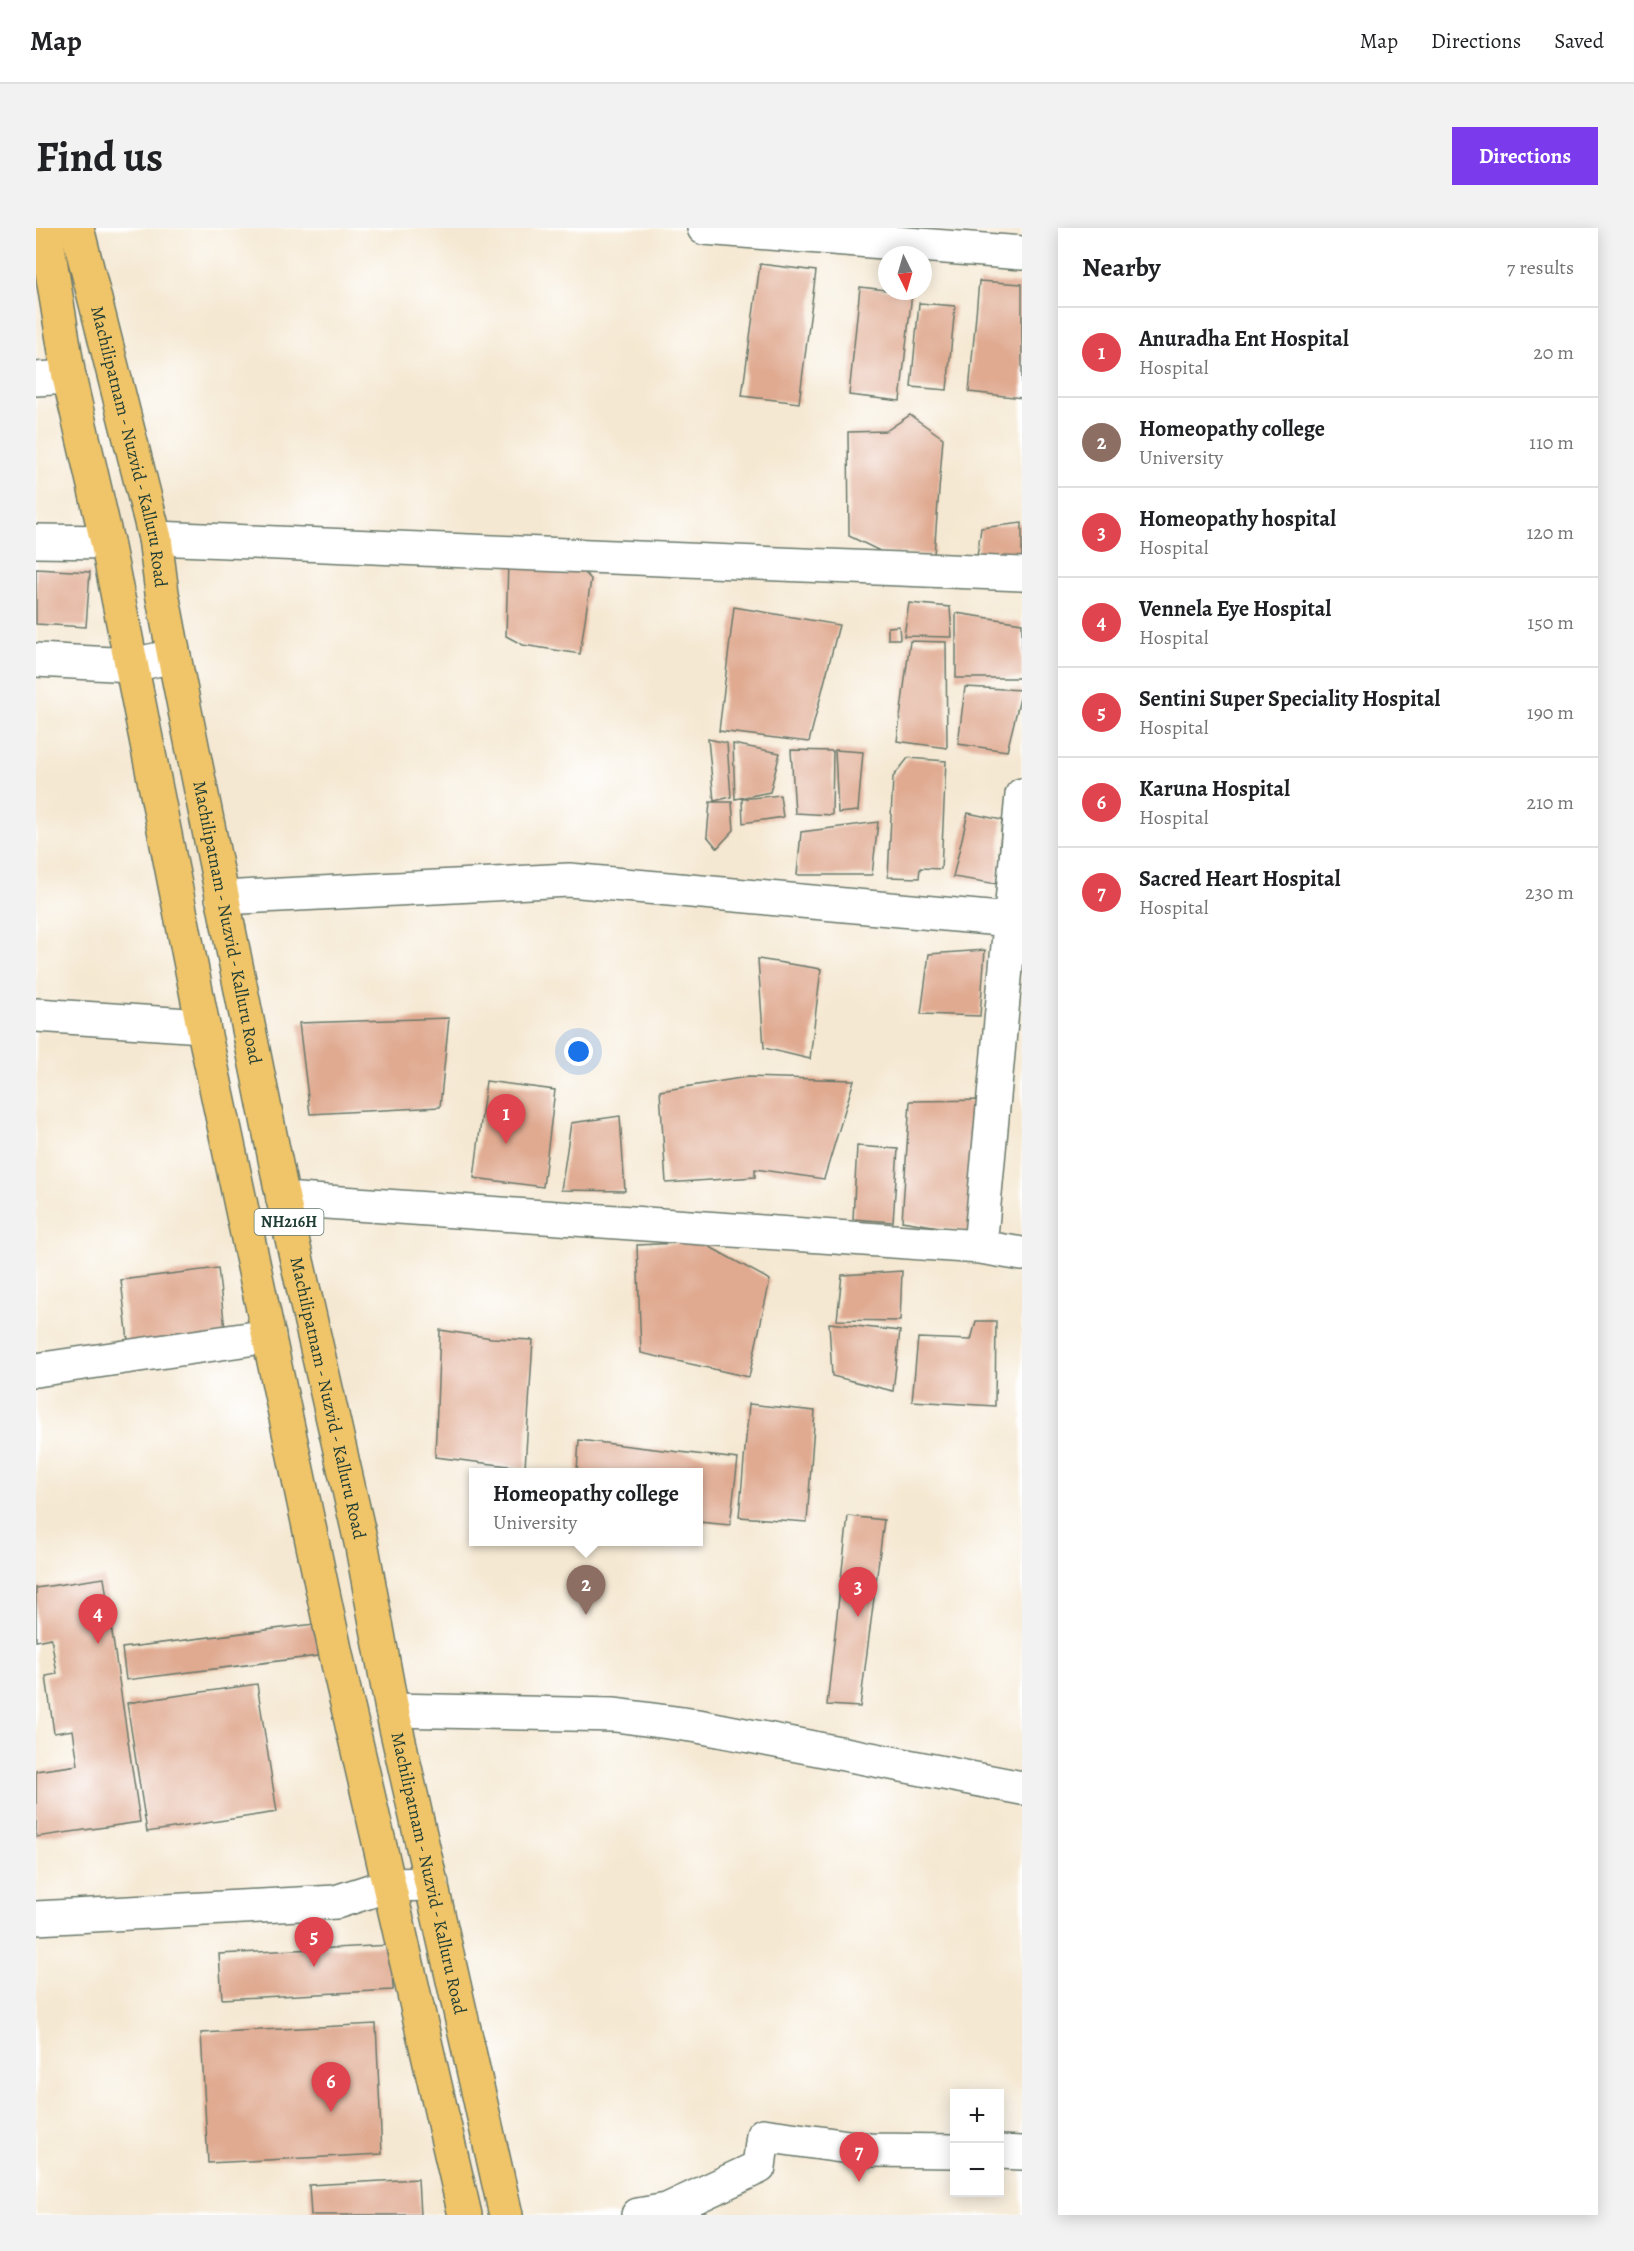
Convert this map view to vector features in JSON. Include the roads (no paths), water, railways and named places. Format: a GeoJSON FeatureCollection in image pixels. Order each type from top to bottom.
{"type":"FeatureCollection","features":[{"type":"Feature","properties":{"kind":"highway","name":"NH216H"},"geometry":{"type":"LineString","coordinates":[[45,228],[69,377],[107,542],[203,1026],[340,1673],[466,2215]]}},
{"type":"Feature","properties":{"kind":"highway","name":"Machilipatnam - Nuzvid - Kalluru Road"},"geometry":{"type":"LineString","coordinates":[[77,228],[155,538],[162,593],[174,656],[283,1199],[362,1547],[392,1710],[506,2215]]}},
{"type":"Feature","properties":{"kind":"street"},"geometry":{"type":"LineString","coordinates":[[704,228],[1022,253]]}},
{"type":"Feature","properties":{"kind":"street"},"geometry":{"type":"LineString","coordinates":[[36,379],[69,377]]}},
{"type":"Feature","properties":{"kind":"street"},"geometry":{"type":"LineString","coordinates":[[155,538],[1022,574]]}},
{"type":"Feature","properties":{"kind":"street"},"geometry":{"type":"LineString","coordinates":[[36,541],[107,542]]}},
{"type":"Feature","properties":{"kind":"street"},"geometry":{"type":"LineString","coordinates":[[36,660],[132,665],[174,656]]}},
{"type":"Feature","properties":{"kind":"street"},"geometry":{"type":"LineString","coordinates":[[980,1247],[1016,920],[1022,795]]}},
{"type":"Feature","properties":{"kind":"street"},"geometry":{"type":"LineString","coordinates":[[222,898],[569,880],[1016,920]]}},
{"type":"Feature","properties":{"kind":"street"},"geometry":{"type":"LineString","coordinates":[[36,1015],[203,1026]]}},
{"type":"Feature","properties":{"kind":"street"},"geometry":{"type":"LineString","coordinates":[[283,1199],[980,1247],[1022,1254]]}},
{"type":"Feature","properties":{"kind":"street"},"geometry":{"type":"LineString","coordinates":[[36,1370],[269,1336]]}},
{"type":"Feature","properties":{"kind":"street"},"geometry":{"type":"LineString","coordinates":[[392,1710],[615,1715],[698,1726],[1022,1788]]}},
{"type":"Feature","properties":{"kind":"street"},"geometry":{"type":"LineString","coordinates":[[36,1918],[336,1902],[390,1885],[432,1884]]}},
{"type":"Feature","properties":{"kind":"street"},"geometry":{"type":"LineString","coordinates":[[638,2215],[667,2210],[759,2167],[763,2135],[870,2150],[950,2151]]}},
{"type":"Feature","properties":{"kind":"street"},"geometry":{"type":"LineString","coordinates":[[1004,2152],[1022,2153]]}},
{"type":"Feature","properties":{"kind":"place","name":"Anuradha Ent Hospital"},"geometry":{"type":"Point","coordinates":[506,1144]}},
{"type":"Feature","properties":{"kind":"place","name":"Homeopathy college"},"geometry":{"type":"Point","coordinates":[586,1615]}},
{"type":"Feature","properties":{"kind":"place","name":"Homeopathy hospital"},"geometry":{"type":"Point","coordinates":[858,1617]}},
{"type":"Feature","properties":{"kind":"place","name":"Vennela Eye Hospital"},"geometry":{"type":"Point","coordinates":[98,1644]}},
{"type":"Feature","properties":{"kind":"place","name":"Sentini Super Speciality Hospital"},"geometry":{"type":"Point","coordinates":[314,1967]}},
{"type":"Feature","properties":{"kind":"place","name":"Karuna Hospital"},"geometry":{"type":"Point","coordinates":[331,2112]}},
{"type":"Feature","properties":{"kind":"place","name":"Sacred Heart Hospital"},"geometry":{"type":"Point","coordinates":[859,2182]}}]}
